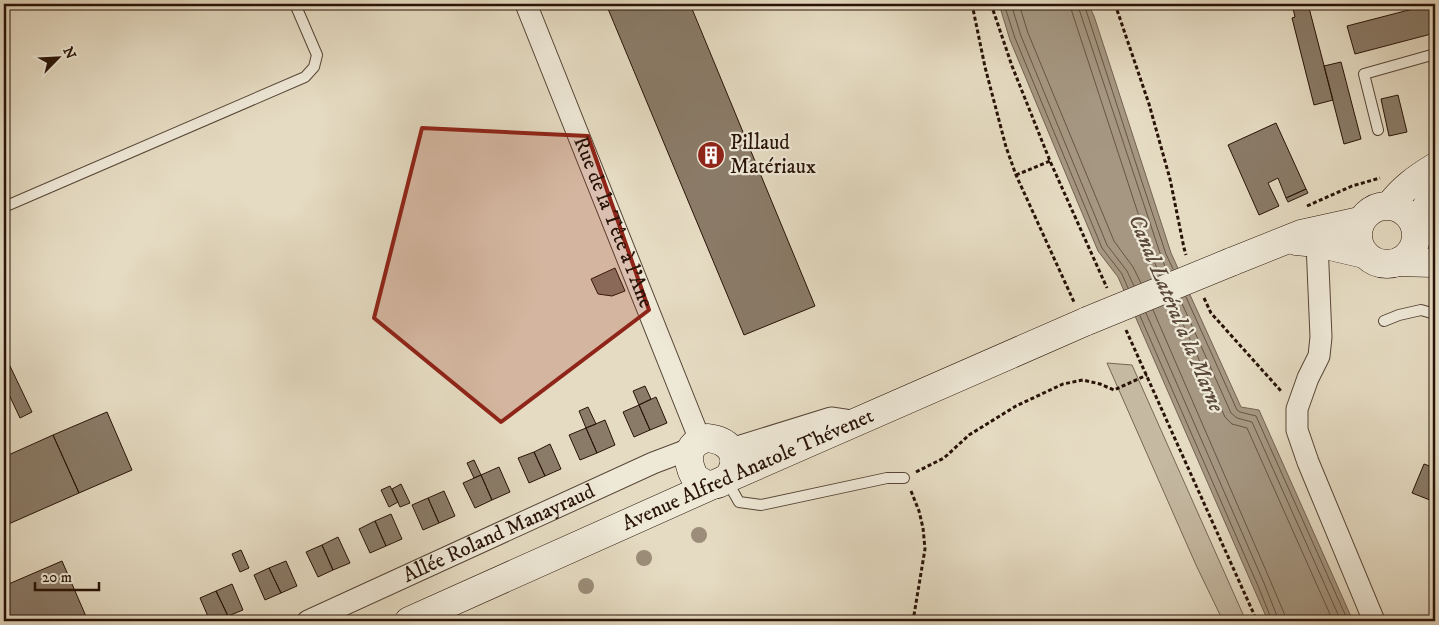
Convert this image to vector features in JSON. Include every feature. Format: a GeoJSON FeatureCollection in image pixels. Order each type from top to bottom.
{"type":"FeatureCollection","features":[{"type":"Feature","properties":{"kind":"main road"},"geometry":{"type":"LineString","coordinates":[[1390,205],[1400,192],[1435,167]]}},
{"type":"Feature","properties":{"kind":"main road"},"geometry":{"type":"LineString","coordinates":[[1398,262],[1407,256],[1422,235],[1435,192]]}},
{"type":"Feature","properties":{"kind":"main road"},"geometry":{"type":"LineString","coordinates":[[1422,235],[1410,216],[1401,209],[1390,205],[1378,206],[1368,212],[1360,221],[1357,232],[1358,244],[1364,254],[1374,262],[1386,265],[1398,262],[1435,264]]}},
{"type":"Feature","properties":{"kind":"main road","name":"Avenue Alfred Anatole Thévenet"},"geometry":{"type":"LineString","coordinates":[[409,621],[858,422],[1082,315],[1231,262],[1301,234],[1360,221]]}},
{"type":"Feature","properties":{"kind":"main road"},"geometry":{"type":"LineString","coordinates":[[1270,246],[1300,240],[1364,254]]}},
{"type":"Feature","properties":{"kind":"main road"},"geometry":{"type":"LineString","coordinates":[[707,438],[717,439],[731,449],[734,459],[731,475],[714,484],[707,484],[695,478],[688,460],[695,445],[707,438]]}},
{"type":"Feature","properties":{"kind":"main road"},"geometry":{"type":"LineString","coordinates":[[665,507],[695,478]]}},
{"type":"Feature","properties":{"kind":"street","name":"Rue de la Tête à l'Ane"},"geometry":{"type":"LineString","coordinates":[[526,4],[695,445]]}},
{"type":"Feature","properties":{"kind":"street"},"geometry":{"type":"LineString","coordinates":[[1317,243],[1321,337],[1319,356],[1308,378],[1297,409],[1297,430],[1308,462],[1374,621]]}},
{"type":"Feature","properties":{"kind":"street"},"geometry":{"type":"LineString","coordinates":[[731,449],[831,418],[858,422]]}},
{"type":"Feature","properties":{"kind":"street","name":"Allée Roland Manayraud"},"geometry":{"type":"LineString","coordinates":[[308,621],[653,462],[695,445]]}},
{"type":"Feature","properties":{"kind":"lane"},"geometry":{"type":"LineString","coordinates":[[4,207],[304,77],[314,67],[317,55],[295,4]]}},
{"type":"Feature","properties":{"kind":"lane"},"geometry":{"type":"LineString","coordinates":[[1378,130],[1364,74],[1435,54]]}},
{"type":"Feature","properties":{"kind":"lane"},"geometry":{"type":"LineString","coordinates":[[1384,321],[1421,310],[1435,314]]}},
{"type":"Feature","properties":{"kind":"lane"},"geometry":{"type":"LineString","coordinates":[[724,480],[739,502],[761,505],[887,478],[904,478]]}},
{"type":"Feature","properties":{"kind":"path"},"geometry":{"type":"LineString","coordinates":[[972,4],[1006,147],[1016,175],[1082,315]]}},
{"type":"Feature","properties":{"kind":"path"},"geometry":{"type":"LineString","coordinates":[[1114,4],[1149,104],[1170,179],[1187,258]]}},
{"type":"Feature","properties":{"kind":"path"},"geometry":{"type":"LineString","coordinates":[[1016,175],[1050,161]]}},
{"type":"Feature","properties":{"kind":"path"},"geometry":{"type":"LineString","coordinates":[[1203,294],[1211,313],[1297,409]]}},
{"type":"Feature","properties":{"kind":"path"},"geometry":{"type":"LineString","coordinates":[[913,621],[926,549],[919,511],[913,492],[904,478],[944,458],[969,435],[1016,406],[1064,384],[1083,380],[1114,390],[1147,375]]}},
{"type":"Feature","properties":{"kind":"highlighted area"},"geometry":{"type":"Polygon","coordinates":[[[422,128],[588,136],[649,310],[501,422],[374,318],[422,128]]]}},
{"type":"Feature","properties":{"kind":"shaded area"},"geometry":{"type":"Polygon","coordinates":[[[1107,363],[1132,365],[1246,621],[1223,621],[1196,565],[1107,363]]]}},
{"type":"Feature","properties":{"kind":"water","name":"Canal Latéral à la Marne"},"geometry":{"type":"Polygon","coordinates":[[[999,4],[1088,4],[1094,16],[1171,253],[1241,407],[1259,410],[1353,621],[1268,621],[1118,277],[1098,251],[1010,40],[999,4]]]}},
{"type":"Feature","properties":{"kind":"building","name":"Pillaud Matériaux"},"geometry":{"type":"Polygon","coordinates":[[[606,4],[690,4],[815,306],[744,335],[606,4]]]}},
{"type":"Feature","properties":{"kind":"building"},"geometry":{"type":"Polygon","coordinates":[[[1292,4],[1308,4],[1333,100],[1314,105],[1292,18],[1295,17],[1292,4]]]}},
{"type":"Feature","properties":{"kind":"building"},"geometry":{"type":"Polygon","coordinates":[[[1435,4],[1435,33],[1355,54],[1347,26],[1435,4]]]}},
{"type":"Feature","properties":{"kind":"building"},"geometry":{"type":"Polygon","coordinates":[[[1341,62],[1361,139],[1344,144],[1324,66],[1341,62]]]}},
{"type":"Feature","properties":{"kind":"building"},"geometry":{"type":"Polygon","coordinates":[[[1398,95],[1407,132],[1389,136],[1381,99],[1398,95]]]}},
{"type":"Feature","properties":{"kind":"building"},"geometry":{"type":"Polygon","coordinates":[[[1276,123],[1306,189],[1286,198],[1278,178],[1268,183],[1279,206],[1259,215],[1228,145],[1276,123]]]}},
{"type":"Feature","properties":{"kind":"building"},"geometry":{"type":"Polygon","coordinates":[[[1306,189],[1308,193],[1288,202],[1286,198],[1306,189]]]}},
{"type":"Feature","properties":{"kind":"building"},"geometry":{"type":"Polygon","coordinates":[[[615,268],[625,291],[612,296],[598,294],[591,279],[615,268]]]}},
{"type":"Feature","properties":{"kind":"building"},"geometry":{"type":"Polygon","coordinates":[[[9,364],[32,412],[20,418],[4,384],[4,367],[9,364]]]}},
{"type":"Feature","properties":{"kind":"building"},"geometry":{"type":"Polygon","coordinates":[[[645,386],[651,399],[639,405],[633,391],[645,386]]]}},
{"type":"Feature","properties":{"kind":"building"},"geometry":{"type":"Polygon","coordinates":[[[656,397],[667,423],[650,430],[639,405],[656,397]]]}},
{"type":"Feature","properties":{"kind":"building"},"geometry":{"type":"Polygon","coordinates":[[[639,405],[650,430],[634,437],[623,412],[639,405]]]}},
{"type":"Feature","properties":{"kind":"building"},"geometry":{"type":"Polygon","coordinates":[[[588,407],[596,424],[586,428],[579,411],[588,407]]]}},
{"type":"Feature","properties":{"kind":"building"},"geometry":{"type":"Polygon","coordinates":[[[107,412],[132,470],[79,493],[53,435],[107,412]]]}},
{"type":"Feature","properties":{"kind":"building"},"geometry":{"type":"Polygon","coordinates":[[[605,420],[615,445],[597,453],[586,428],[605,420]]]}},
{"type":"Feature","properties":{"kind":"building"},"geometry":{"type":"Polygon","coordinates":[[[586,428],[597,453],[580,460],[569,435],[586,428]]]}},
{"type":"Feature","properties":{"kind":"building"},"geometry":{"type":"Polygon","coordinates":[[[53,435],[79,493],[4,526],[4,457],[53,435]]]}},
{"type":"Feature","properties":{"kind":"building"},"geometry":{"type":"Polygon","coordinates":[[[550,444],[561,469],[545,476],[534,452],[550,444]]]}},
{"type":"Feature","properties":{"kind":"building"},"geometry":{"type":"Polygon","coordinates":[[[534,452],[545,476],[529,483],[518,458],[534,452]]]}},
{"type":"Feature","properties":{"kind":"building"},"geometry":{"type":"Polygon","coordinates":[[[474,460],[481,475],[474,478],[467,463],[474,460]]]}},
{"type":"Feature","properties":{"kind":"building"},"geometry":{"type":"Polygon","coordinates":[[[1424,464],[1435,468],[1435,502],[1412,493],[1424,464]]]}},
{"type":"Feature","properties":{"kind":"building"},"geometry":{"type":"Polygon","coordinates":[[[499,467],[510,492],[492,500],[481,475],[499,467]]]}},
{"type":"Feature","properties":{"kind":"building"},"geometry":{"type":"Polygon","coordinates":[[[481,475],[492,500],[475,508],[463,483],[481,475]]]}},
{"type":"Feature","properties":{"kind":"building"},"geometry":{"type":"Polygon","coordinates":[[[401,484],[410,503],[400,507],[392,489],[401,484]]]}},
{"type":"Feature","properties":{"kind":"building"},"geometry":{"type":"Polygon","coordinates":[[[390,486],[398,502],[389,507],[381,490],[390,486]]]}},
{"type":"Feature","properties":{"kind":"building"},"geometry":{"type":"Polygon","coordinates":[[[444,491],[455,516],[439,523],[428,498],[444,491]]]}},
{"type":"Feature","properties":{"kind":"building"},"geometry":{"type":"Polygon","coordinates":[[[428,498],[439,523],[423,530],[412,505],[428,498]]]}},
{"type":"Feature","properties":{"kind":"building"},"geometry":{"type":"Polygon","coordinates":[[[391,514],[402,539],[386,546],[375,521],[391,514]]]}},
{"type":"Feature","properties":{"kind":"building"},"geometry":{"type":"Polygon","coordinates":[[[375,521],[386,546],[370,553],[359,529],[375,521]]]}},
{"type":"Feature","properties":{"kind":"building"},"geometry":{"type":"Polygon","coordinates":[[[1435,522],[1435,536],[1430,534],[1435,522]]]}},
{"type":"Feature","properties":{"kind":"building"},"geometry":{"type":"Polygon","coordinates":[[[338,537],[350,563],[333,570],[322,545],[338,537]]]}},
{"type":"Feature","properties":{"kind":"building"},"geometry":{"type":"Polygon","coordinates":[[[322,545],[333,570],[318,577],[306,552],[322,545]]]}},
{"type":"Feature","properties":{"kind":"building"},"geometry":{"type":"Polygon","coordinates":[[[241,550],[249,568],[240,572],[232,554],[241,550]]]}},
{"type":"Feature","properties":{"kind":"building"},"geometry":{"type":"Polygon","coordinates":[[[62,561],[88,621],[11,621],[4,604],[4,586],[62,561]]]}},
{"type":"Feature","properties":{"kind":"building"},"geometry":{"type":"Polygon","coordinates":[[[286,561],[297,586],[281,593],[269,568],[286,561]]]}},
{"type":"Feature","properties":{"kind":"building"},"geometry":{"type":"Polygon","coordinates":[[[269,568],[281,593],[265,600],[254,575],[269,568]]]}},
{"type":"Feature","properties":{"kind":"building"},"geometry":{"type":"Polygon","coordinates":[[[232,584],[243,610],[228,616],[216,591],[232,584]]]}},
{"type":"Feature","properties":{"kind":"building"},"geometry":{"type":"Polygon","coordinates":[[[216,591],[228,616],[217,621],[210,621],[200,598],[216,591]]]}},
{"type":"Feature","properties":{"kind":"building"},"geometry":{"type":"Polygon","coordinates":[[[4,604],[11,621],[4,621],[4,604]]]}},
{"type":"Feature","properties":{"kind":"place","name":"Pillaud Matériaux"},"geometry":{"type":"Point","coordinates":[711,155]}}]}
